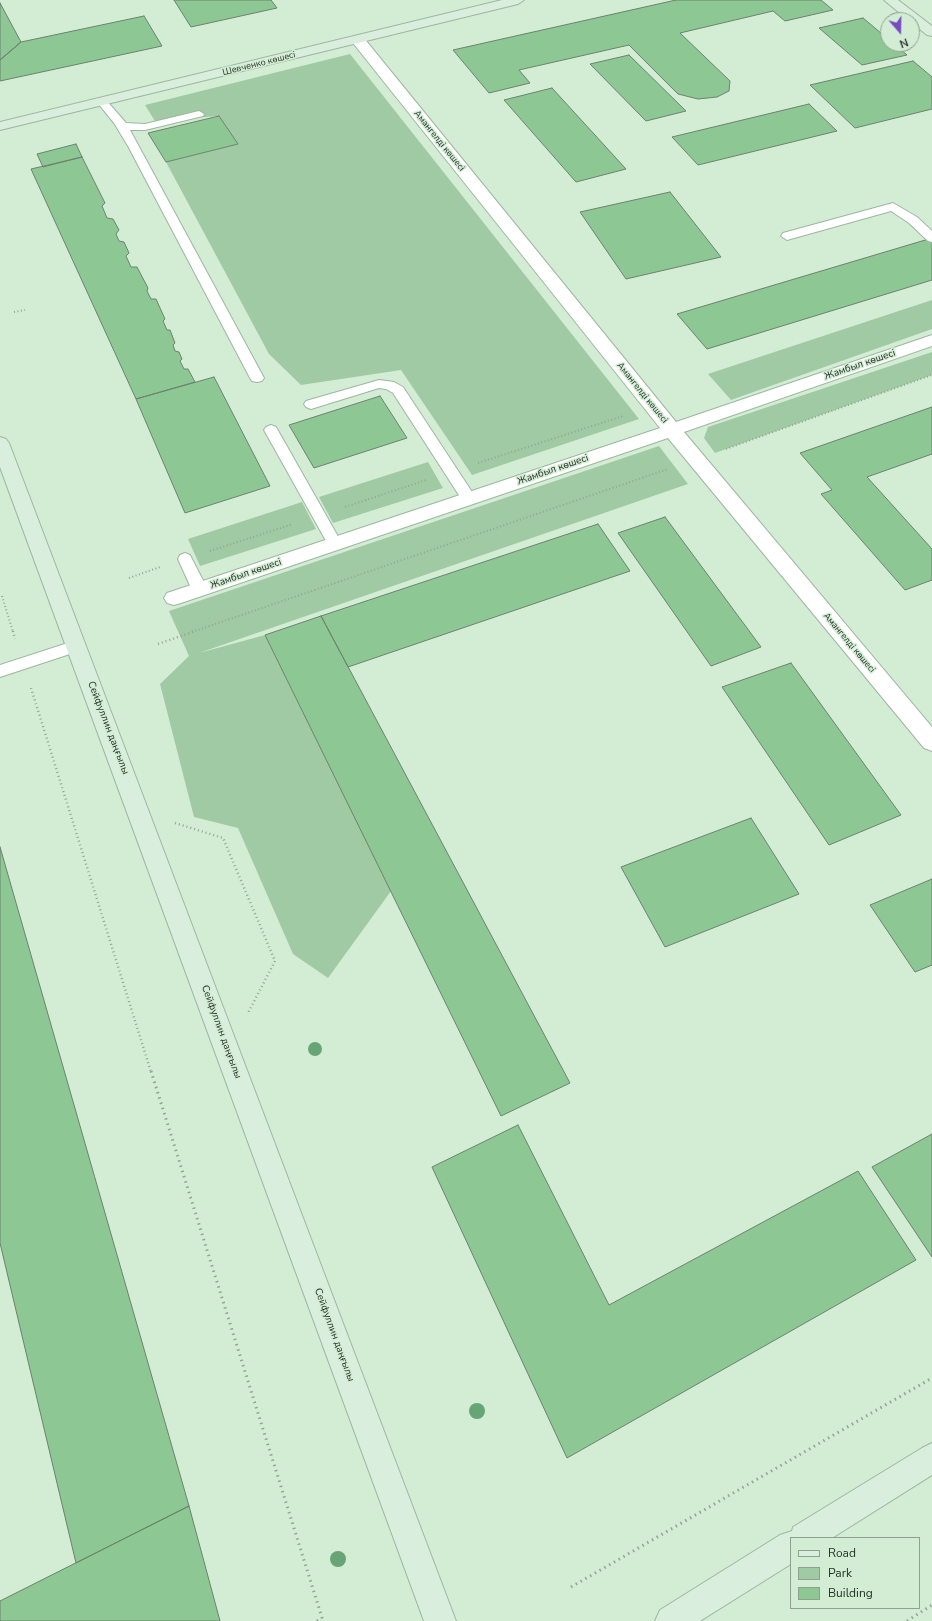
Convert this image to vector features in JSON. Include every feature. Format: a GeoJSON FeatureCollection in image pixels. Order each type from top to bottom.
{"type":"FeatureCollection","features":[{"type":"Feature","properties":{"kind":"main road","name":"Шевченко көшесі"},"geometry":{"type":"LineString","coordinates":[[0,126],[518,0]]}},
{"type":"Feature","properties":{"kind":"main road"},"geometry":{"type":"LineString","coordinates":[[890,0],[932,32]]}},
{"type":"Feature","properties":{"kind":"main road","name":"Сейфуллин даңғылы"},"geometry":{"type":"LineString","coordinates":[[0,443],[440,1621]]}},
{"type":"Feature","properties":{"kind":"main road"},"geometry":{"type":"LineString","coordinates":[[806,1537],[932,1458]]}},
{"type":"Feature","properties":{"kind":"main road"},"geometry":{"type":"LineString","coordinates":[[671,1621],[790,1547]]}},
{"type":"Feature","properties":{"kind":"street","name":"Амангелді көшесі"},"geometry":{"type":"LineString","coordinates":[[358,40],[652,406],[932,742]]}},
{"type":"Feature","properties":{"kind":"street","name":"Жамбыл көшесі"},"geometry":{"type":"LineString","coordinates":[[174,598],[672,430],[932,340]]}},
{"type":"Feature","properties":{"kind":"lane"},"geometry":{"type":"LineString","coordinates":[[102,102],[122,126],[257,378]]}},
{"type":"Feature","properties":{"kind":"lane"},"geometry":{"type":"LineString","coordinates":[[122,126],[145,128],[199,114]]}},
{"type":"Feature","properties":{"kind":"lane"},"geometry":{"type":"LineString","coordinates":[[787,236],[893,207],[914,220],[932,238]]}},
{"type":"Feature","properties":{"kind":"lane"},"geometry":{"type":"LineString","coordinates":[[311,404],[380,384],[389,385],[398,390],[469,499]]}},
{"type":"Feature","properties":{"kind":"lane"},"geometry":{"type":"LineString","coordinates":[[271,430],[335,544]]}},
{"type":"Feature","properties":{"kind":"lane"},"geometry":{"type":"LineString","coordinates":[[185,559],[200,590]]}},
{"type":"Feature","properties":{"kind":"lane"},"geometry":{"type":"LineString","coordinates":[[0,672],[77,646]]}},
{"type":"Feature","properties":{"kind":"path"},"geometry":{"type":"LineString","coordinates":[[14,312],[25,310]]}},
{"type":"Feature","properties":{"kind":"path"},"geometry":{"type":"LineString","coordinates":[[722,451],[932,375]]}},
{"type":"Feature","properties":{"kind":"path"},"geometry":{"type":"LineString","coordinates":[[129,578],[652,406]]}},
{"type":"Feature","properties":{"kind":"path"},"geometry":{"type":"LineString","coordinates":[[158,644],[672,468]]}},
{"type":"Feature","properties":{"kind":"path"},"geometry":{"type":"LineString","coordinates":[[2,596],[323,1620],[317,1621]]}},
{"type":"Feature","properties":{"kind":"path"},"geometry":{"type":"LineString","coordinates":[[138,811],[223,838],[275,961],[228,1051]]}},
{"type":"Feature","properties":{"kind":"path"},"geometry":{"type":"LineString","coordinates":[[571,1587],[932,1378]]}},
{"type":"Feature","properties":{"kind":"path"},"geometry":{"type":"LineString","coordinates":[[907,1621],[932,1605]]}},
{"type":"Feature","properties":{"kind":"green space"},"geometry":{"type":"Polygon","coordinates":[[[350,54],[639,419],[472,475],[401,370],[301,385],[269,354],[166,162],[238,144],[219,116],[155,121],[145,105],[350,54]]]}},
{"type":"Feature","properties":{"kind":"green space"},"geometry":{"type":"Polygon","coordinates":[[[932,300],[932,329],[731,400],[708,374],[932,300]]]}},
{"type":"Feature","properties":{"kind":"green space"},"geometry":{"type":"Polygon","coordinates":[[[932,352],[932,375],[715,453],[704,438],[708,427],[932,352]]]}},
{"type":"Feature","properties":{"kind":"green space"},"geometry":{"type":"Polygon","coordinates":[[[659,446],[688,484],[199,653],[265,635],[391,891],[328,978],[293,954],[238,828],[194,817],[160,684],[189,656],[169,611],[659,446]]]}},
{"type":"Feature","properties":{"kind":"green space"},"geometry":{"type":"Polygon","coordinates":[[[428,462],[443,488],[333,523],[319,497],[428,462]]]}},
{"type":"Feature","properties":{"kind":"green space"},"geometry":{"type":"Polygon","coordinates":[[[302,502],[316,529],[200,566],[188,539],[302,502]]]}},
{"type":"Feature","properties":{"kind":"building"},"geometry":{"type":"Polygon","coordinates":[[[174,0],[271,0],[277,8],[191,27],[174,0]]]}},
{"type":"Feature","properties":{"kind":"building"},"geometry":{"type":"Polygon","coordinates":[[[676,0],[821,0],[833,10],[785,21],[773,11],[680,33],[730,81],[729,91],[717,97],[698,99],[678,94],[629,45],[519,70],[530,83],[489,93],[453,50],[676,0]]]}},
{"type":"Feature","properties":{"kind":"building"},"geometry":{"type":"Polygon","coordinates":[[[0,3],[21,42],[0,60],[0,3]]]}},
{"type":"Feature","properties":{"kind":"building"},"geometry":{"type":"Polygon","coordinates":[[[144,16],[162,46],[0,81],[0,60],[21,42],[144,16]]]}},
{"type":"Feature","properties":{"kind":"building"},"geometry":{"type":"Polygon","coordinates":[[[863,18],[880,32],[880,52],[903,52],[907,55],[862,65],[819,28],[863,18]]]}},
{"type":"Feature","properties":{"kind":"building"},"geometry":{"type":"Polygon","coordinates":[[[629,55],[686,111],[646,121],[590,64],[629,55]]]}},
{"type":"Feature","properties":{"kind":"building"},"geometry":{"type":"Polygon","coordinates":[[[913,61],[932,77],[932,109],[855,128],[810,85],[913,61]]]}},
{"type":"Feature","properties":{"kind":"building"},"geometry":{"type":"Polygon","coordinates":[[[552,88],[626,169],[576,182],[504,100],[552,88]]]}},
{"type":"Feature","properties":{"kind":"building"},"geometry":{"type":"Polygon","coordinates":[[[809,104],[837,131],[698,165],[672,137],[809,104]]]}},
{"type":"Feature","properties":{"kind":"building"},"geometry":{"type":"Polygon","coordinates":[[[219,116],[238,144],[166,162],[148,133],[219,116]]]}},
{"type":"Feature","properties":{"kind":"building"},"geometry":{"type":"Polygon","coordinates":[[[76,144],[82,157],[43,167],[37,154],[76,144]]]}},
{"type":"Feature","properties":{"kind":"building"},"geometry":{"type":"Polygon","coordinates":[[[82,157],[105,203],[102,206],[107,218],[113,219],[119,230],[116,234],[119,241],[124,242],[129,253],[126,256],[131,267],[137,267],[148,288],[147,291],[151,299],[156,299],[165,319],[163,321],[167,330],[170,330],[175,343],[173,345],[175,351],[179,352],[182,359],[180,361],[184,369],[188,369],[195,382],[136,399],[31,169],[82,157]]]}},
{"type":"Feature","properties":{"kind":"building"},"geometry":{"type":"Polygon","coordinates":[[[670,192],[721,257],[626,279],[580,212],[670,192]]]}},
{"type":"Feature","properties":{"kind":"building"},"geometry":{"type":"Polygon","coordinates":[[[932,238],[932,280],[707,349],[677,314],[932,238]]]}},
{"type":"Feature","properties":{"kind":"building"},"geometry":{"type":"Polygon","coordinates":[[[214,377],[270,486],[185,513],[136,399],[214,377]]]}},
{"type":"Feature","properties":{"kind":"building"},"geometry":{"type":"Polygon","coordinates":[[[380,396],[407,438],[314,468],[289,425],[380,396]]]}},
{"type":"Feature","properties":{"kind":"building"},"geometry":{"type":"Polygon","coordinates":[[[932,407],[932,454],[867,477],[932,549],[932,580],[905,590],[821,494],[832,490],[800,453],[932,407]]]}},
{"type":"Feature","properties":{"kind":"building"},"geometry":{"type":"Polygon","coordinates":[[[665,517],[761,647],[711,666],[618,533],[665,517]]]}},
{"type":"Feature","properties":{"kind":"building"},"geometry":{"type":"Polygon","coordinates":[[[598,524],[630,571],[348,667],[321,616],[598,524]]]}},
{"type":"Feature","properties":{"kind":"building"},"geometry":{"type":"Polygon","coordinates":[[[321,616],[570,1083],[501,1116],[265,635],[321,616]]]}},
{"type":"Feature","properties":{"kind":"building"},"geometry":{"type":"Polygon","coordinates":[[[791,663],[901,815],[829,845],[722,687],[791,663]]]}},
{"type":"Feature","properties":{"kind":"building"},"geometry":{"type":"Polygon","coordinates":[[[751,818],[799,894],[665,947],[621,867],[751,818]]]}},
{"type":"Feature","properties":{"kind":"building"},"geometry":{"type":"Polygon","coordinates":[[[0,847],[189,1506],[76,1563],[0,1243],[0,847]]]}},
{"type":"Feature","properties":{"kind":"building"},"geometry":{"type":"Polygon","coordinates":[[[932,879],[932,965],[915,972],[870,905],[932,879]]]}},
{"type":"Feature","properties":{"kind":"building"},"geometry":{"type":"Polygon","coordinates":[[[518,1125],[609,1305],[858,1171],[916,1260],[567,1458],[432,1167],[518,1125]]]}},
{"type":"Feature","properties":{"kind":"building"},"geometry":{"type":"Polygon","coordinates":[[[932,1134],[932,1257],[872,1167],[932,1134]]]}},
{"type":"Feature","properties":{"kind":"building"},"geometry":{"type":"Polygon","coordinates":[[[189,1506],[220,1621],[0,1621],[0,1601],[189,1506]]]}}]}
